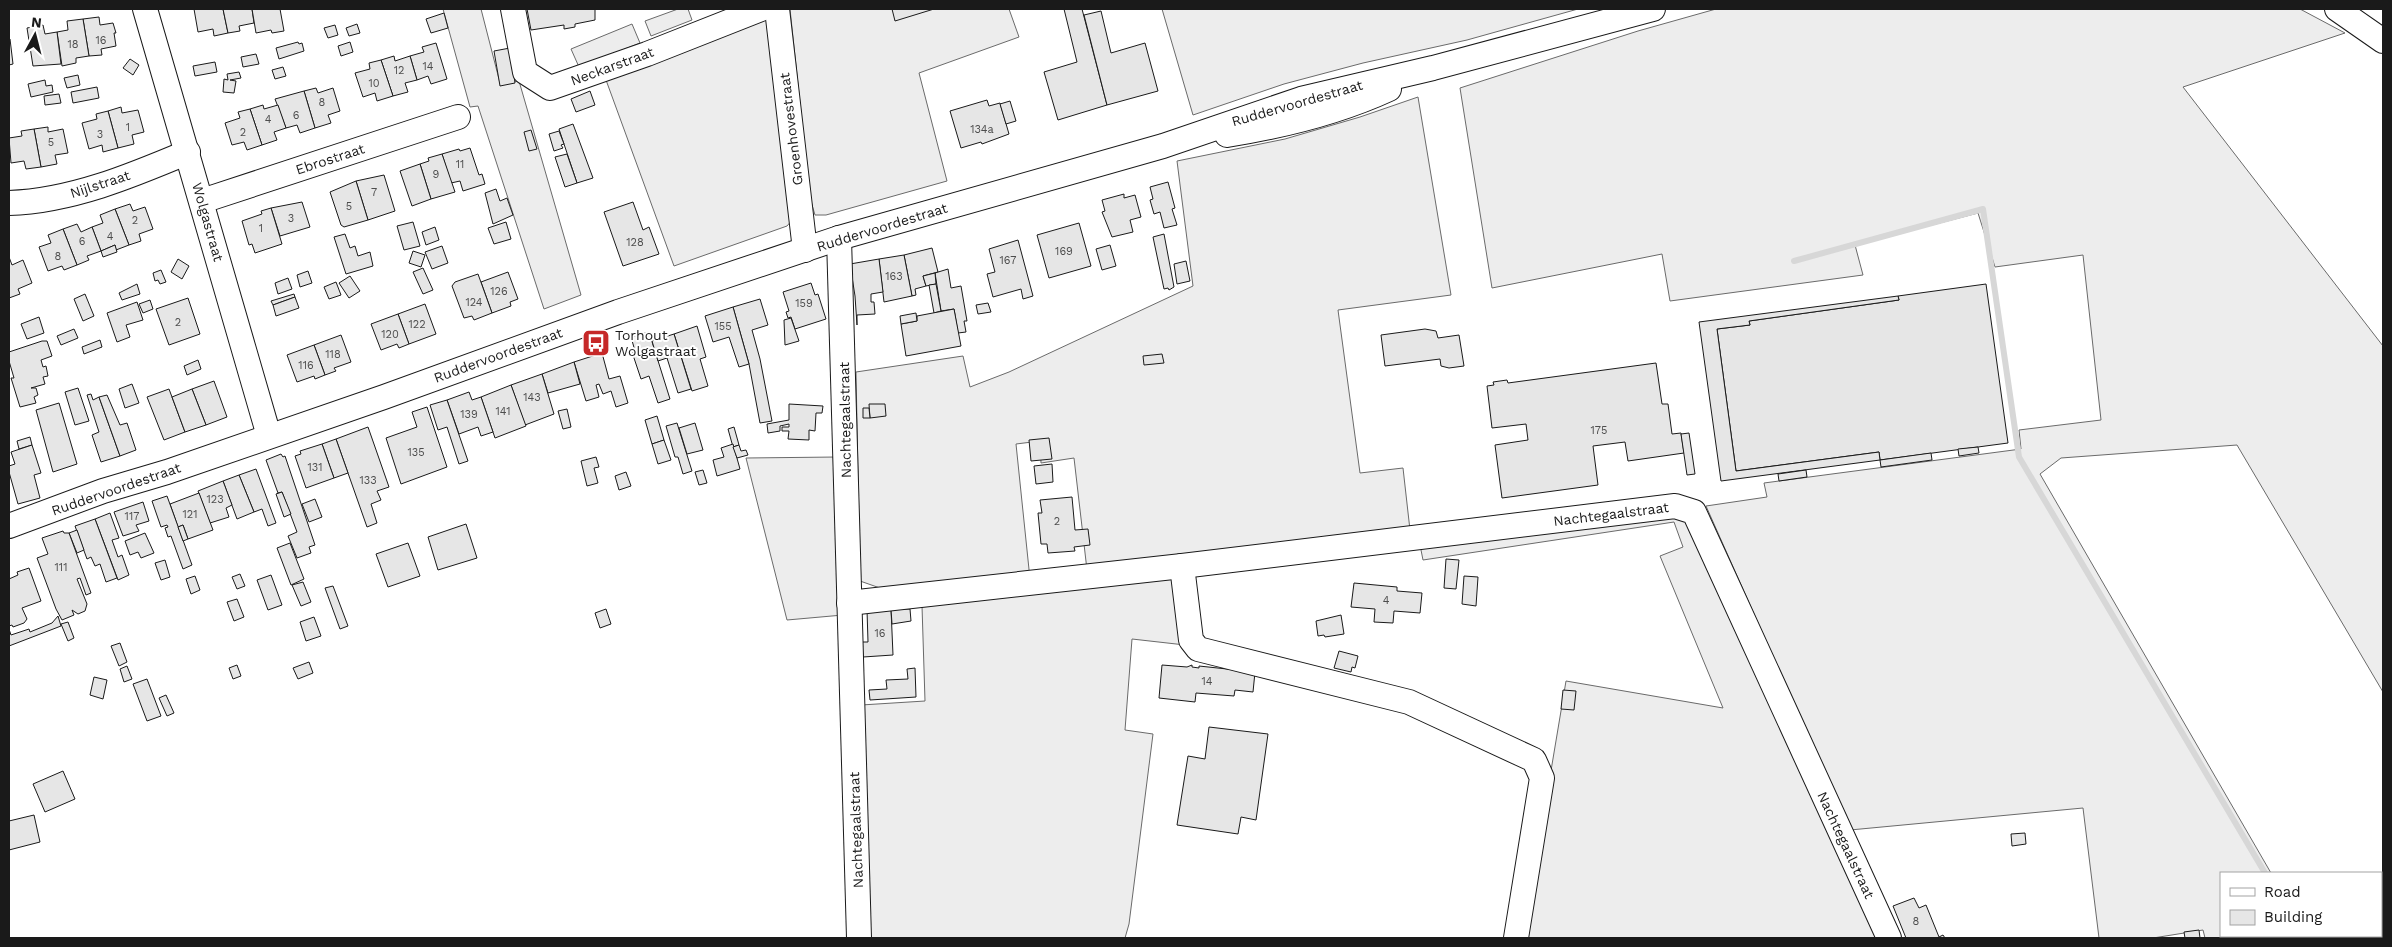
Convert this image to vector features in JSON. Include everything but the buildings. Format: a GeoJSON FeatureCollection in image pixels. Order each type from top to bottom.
{"type":"FeatureCollection","features":[{"type":"Feature","properties":{"kind":"street","name":"Wolgastraat"},"geometry":{"type":"LineString","coordinates":[[144,9],[188,152],[269,436]]}},
{"type":"Feature","properties":{"kind":"street","name":"Neckarstraat"},"geometry":{"type":"LineString","coordinates":[[514,9],[525,72],[550,88],[647,54],[761,9]]}},
{"type":"Feature","properties":{"kind":"street","name":"Groenhovestraat"},"geometry":{"type":"LineString","coordinates":[[777,9],[805,250]]}},
{"type":"Feature","properties":{"kind":"street","name":"Ruddervoordestraat"},"geometry":{"type":"LineString","coordinates":[[9,526],[103,491],[167,472],[384,397],[618,312],[839,238],[1164,146],[1306,119],[1361,102],[1433,68],[1653,9]]}},
{"type":"Feature","properties":{"kind":"street"},"geometry":{"type":"LineString","coordinates":[[2337,9],[2383,41]]}},
{"type":"Feature","properties":{"kind":"street","name":"Ebrostraat"},"geometry":{"type":"LineString","coordinates":[[202,201],[458,117]]}},
{"type":"Feature","properties":{"kind":"street","name":"Nijlstraat"},"geometry":{"type":"LineString","coordinates":[[9,203],[56,198],[86,190],[188,152]]}},
{"type":"Feature","properties":{"kind":"street","name":"Nachtegaalstraat"},"geometry":{"type":"LineString","coordinates":[[839,238],[859,938]]}},
{"type":"Feature","properties":{"kind":"street","name":"Nachtegaalstraat"},"geometry":{"type":"LineString","coordinates":[[849,602],[1182,566],[1675,506],[1694,512],[1889,938]]}},
{"type":"Feature","properties":{"kind":"street"},"geometry":{"type":"LineString","coordinates":[[1182,566],[1192,640],[1198,649],[1409,702],[1534,760],[1542,778],[1516,938]]}},
{"type":"Feature","properties":{"kind":"shaded area"},"geometry":{"type":"Polygon","coordinates":[[[443,9],[481,9],[500,83],[519,81],[581,295],[544,309],[478,106],[470,107],[443,9]]]}},
{"type":"Feature","properties":{"kind":"shaded area"},"geometry":{"type":"Polygon","coordinates":[[[678,9],[688,9],[692,20],[651,36],[645,21],[678,9]]]}},
{"type":"Feature","properties":{"kind":"shaded area"},"geometry":{"type":"Polygon","coordinates":[[[790,9],[1009,9],[1019,37],[919,73],[947,181],[826,215],[815,215],[810,198],[790,9]]]}},
{"type":"Feature","properties":{"kind":"shaded area"},"geometry":{"type":"Polygon","coordinates":[[[1162,9],[1578,9],[1467,40],[1363,63],[1284,84],[1193,115],[1162,9]]]}},
{"type":"Feature","properties":{"kind":"shaded area"},"geometry":{"type":"Polygon","coordinates":[[[1716,9],[2300,9],[2345,33],[2183,87],[2383,346],[2383,692],[2237,445],[2061,458],[2040,474],[2270,872],[2220,872],[2220,937],[2308,938],[2205,938],[2203,930],[2153,938],[2099,938],[2083,808],[1850,830],[1706,506],[1767,497],[1764,483],[2021,449],[2019,430],[2101,420],[2083,255],[1995,267],[1978,213],[1855,245],[1863,275],[1670,301],[1662,254],[1492,288],[1460,88],[1638,31],[1716,9]]]}},
{"type":"Feature","properties":{"kind":"shaded area"},"geometry":{"type":"Polygon","coordinates":[[[765,15],[772,23],[793,219],[787,226],[674,266],[606,80],[765,15]]]}},
{"type":"Feature","properties":{"kind":"shaded area"},"geometry":{"type":"Polygon","coordinates":[[[632,24],[640,43],[579,67],[571,49],[632,24]]]}},
{"type":"Feature","properties":{"kind":"shaded area"},"geometry":{"type":"Polygon","coordinates":[[[1418,97],[1451,295],[1338,310],[1360,473],[1403,468],[1410,530],[1087,570],[1074,458],[1041,463],[1040,441],[1016,444],[1030,579],[880,588],[860,581],[856,372],[963,356],[970,387],[1009,372],[1193,286],[1177,161],[1285,139],[1360,117],[1418,97]]]}},
{"type":"Feature","properties":{"kind":"shaded area"},"geometry":{"type":"Polygon","coordinates":[[[837,457],[843,615],[787,620],[746,458],[837,457]]]}},
{"type":"Feature","properties":{"kind":"shaded area"},"geometry":{"type":"Polygon","coordinates":[[[1683,506],[1881,938],[1523,938],[1566,681],[1723,708],[1660,556],[1683,547],[1674,522],[1423,560],[1419,540],[1683,506]]]}},
{"type":"Feature","properties":{"kind":"shaded area"},"geometry":{"type":"Polygon","coordinates":[[[1172,579],[1185,645],[1132,639],[1125,730],[1153,734],[1129,924],[1125,938],[868,938],[861,705],[925,701],[922,606],[1172,579]]]}},
{"type":"Feature","properties":{"kind":"waterway"},"geometry":{"type":"LineString","coordinates":[[1794,261],[1983,209],[2019,457],[2264,872]]}},
{"type":"Feature","properties":{"kind":"place","name":"Torhout Wolgastraat"},"geometry":{"type":"Point","coordinates":[596,343]}}]}
